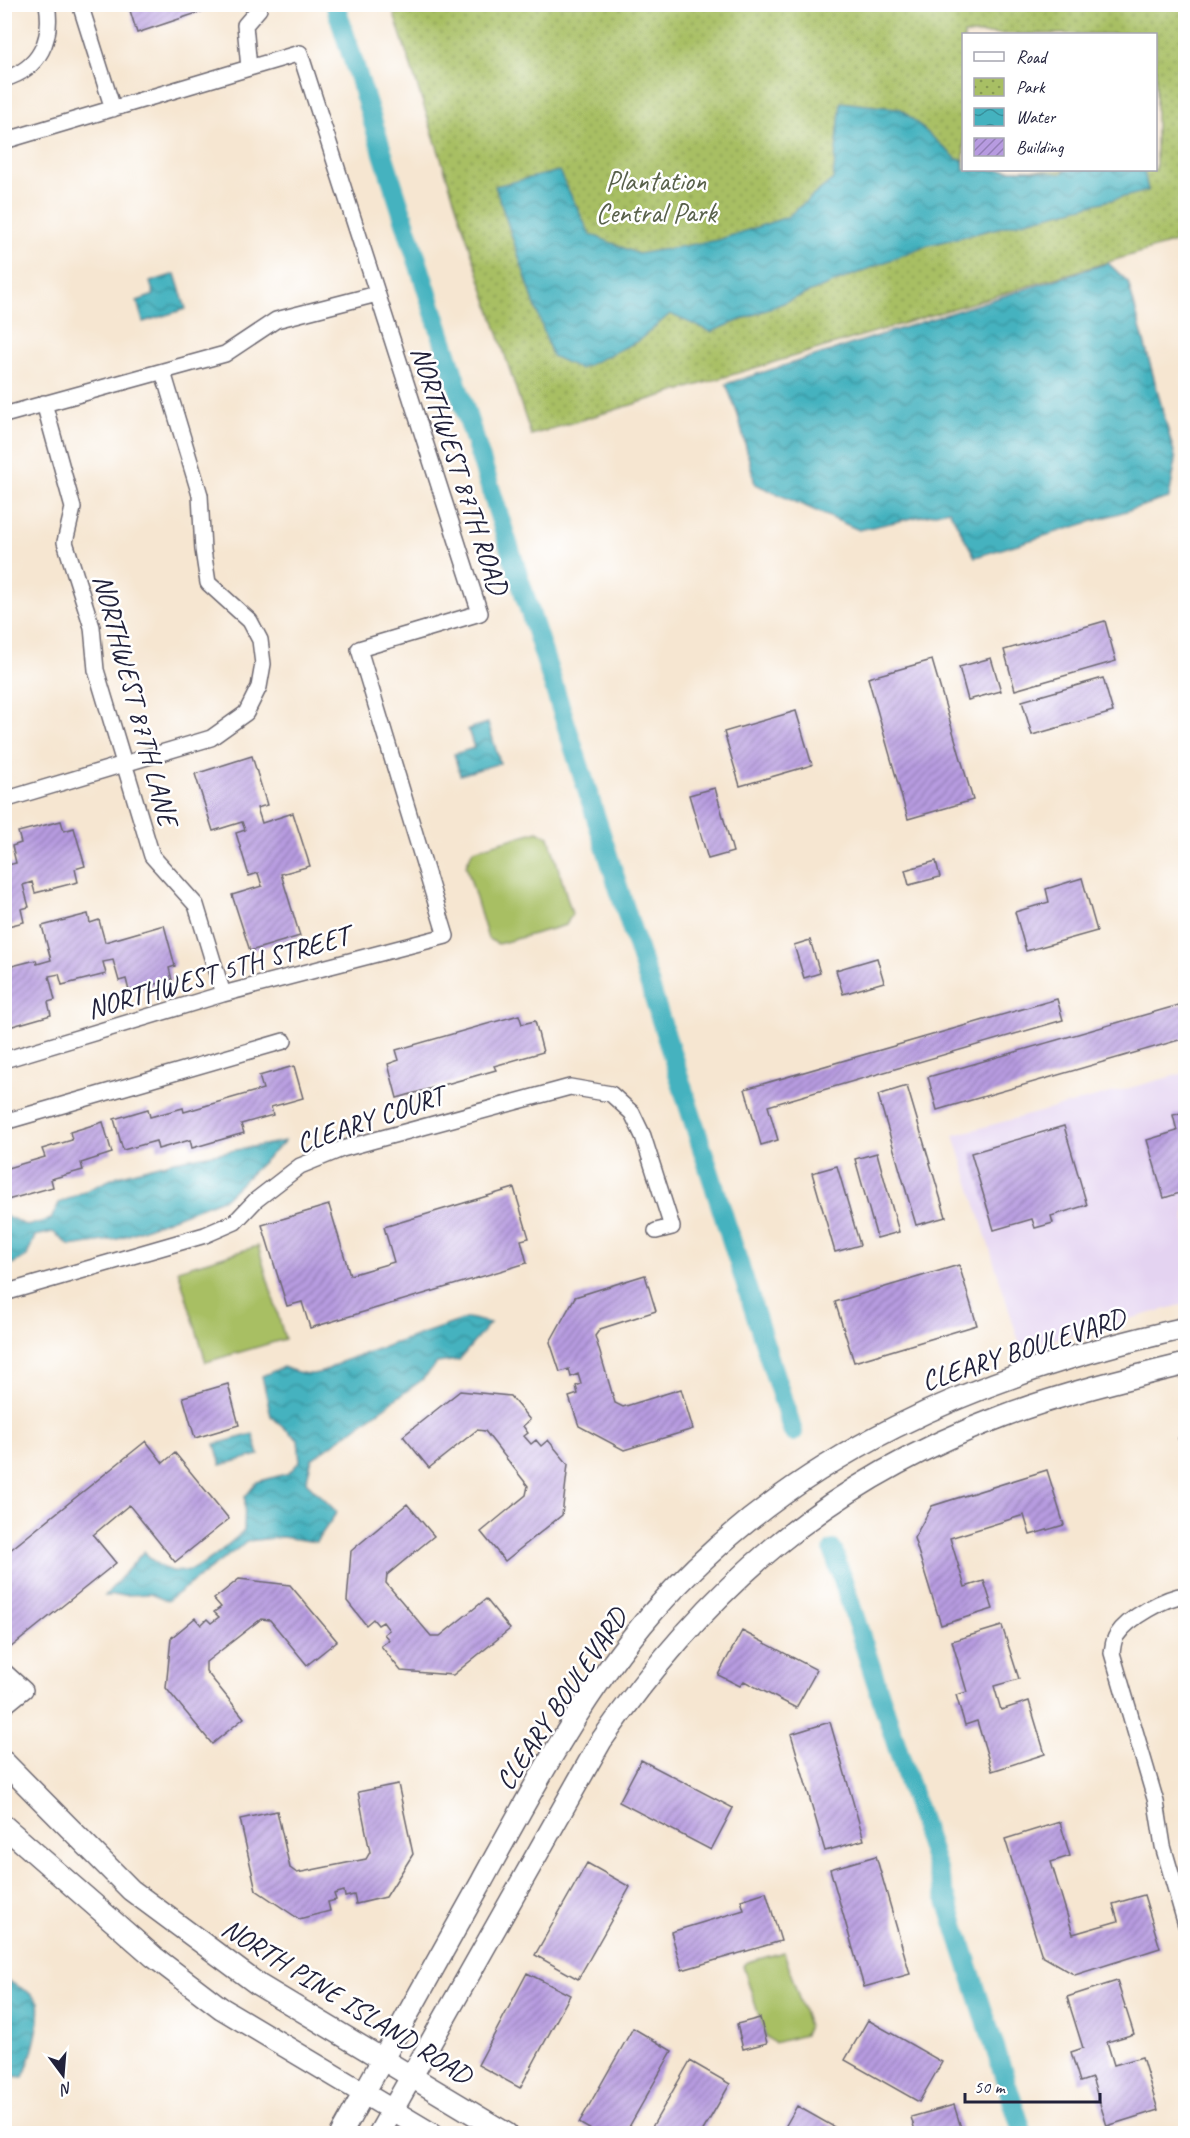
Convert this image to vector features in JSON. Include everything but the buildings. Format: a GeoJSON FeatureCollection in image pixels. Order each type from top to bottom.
{"type":"FeatureCollection","features":[{"type":"Feature","properties":{"kind":"street"},"geometry":{"type":"LineString","coordinates":[[4,79],[22,74],[39,57],[50,24],[47,4]]}},
{"type":"Feature","properties":{"kind":"street"},"geometry":{"type":"LineString","coordinates":[[80,4],[113,109]]}},
{"type":"Feature","properties":{"kind":"street"},"geometry":{"type":"LineString","coordinates":[[4,141],[249,68],[244,25],[259,9],[258,4]]}},
{"type":"Feature","properties":{"kind":"street","name":"NORTHWEST 87TH ROAD"},"geometry":{"type":"LineString","coordinates":[[249,68],[300,53],[480,613],[359,649],[446,936]]}},
{"type":"Feature","properties":{"kind":"street"},"geometry":{"type":"LineString","coordinates":[[4,415],[225,354],[276,320],[376,294]]}},
{"type":"Feature","properties":{"kind":"street"},"geometry":{"type":"LineString","coordinates":[[4,800],[182,749],[211,738],[231,726],[246,713],[259,687],[263,664],[260,640],[250,621],[208,583],[203,550],[200,495],[163,372]]}},
{"type":"Feature","properties":{"kind":"street","name":"NORTHWEST 87TH LANE"},"geometry":{"type":"LineString","coordinates":[[44,403],[73,508],[65,542],[92,627],[96,670],[152,856],[196,905],[223,994]]}},
{"type":"Feature","properties":{"kind":"street","name":"NORTHWEST 5TH STREET"},"geometry":{"type":"LineString","coordinates":[[4,1060],[223,994],[446,936]]}},
{"type":"Feature","properties":{"kind":"street"},"geometry":{"type":"LineString","coordinates":[[4,1122],[285,1041]]}},
{"type":"Feature","properties":{"kind":"street","name":"CLEARY COURT"},"geometry":{"type":"LineString","coordinates":[[4,1293],[205,1235],[236,1222],[256,1200],[300,1166],[342,1149],[570,1086],[611,1095],[632,1113],[643,1136],[672,1227],[656,1232]]}},
{"type":"Feature","properties":{"kind":"street","name":"CLEARY BOULEVARD"},"geometry":{"type":"LineString","coordinates":[[341,2133],[557,1745],[613,1663],[654,1611],[702,1562],[752,1518],[804,1479],[862,1443],[920,1413],[981,1387],[1043,1366],[1185,1328]]}},
{"type":"Feature","properties":{"kind":"street","name":"CLEARY BOULEVARD"},"geometry":{"type":"LineString","coordinates":[[379,2133],[601,1741],[638,1688],[678,1638],[725,1589],[776,1544],[828,1505],[885,1471],[943,1441],[1002,1416],[1066,1395],[1185,1364]]}},
{"type":"Feature","properties":{"kind":"street"},"geometry":{"type":"LineString","coordinates":[[1185,1595],[1143,1612],[1127,1623],[1115,1637],[1112,1653],[1156,1802],[1163,1846],[1185,1925]]}},
{"type":"Feature","properties":{"kind":"street"},"geometry":{"type":"LineString","coordinates":[[4,1671],[25,1690],[4,1707]]}},
{"type":"Feature","properties":{"kind":"street","name":"NORTH PINE ISLAND ROAD"},"geometry":{"type":"LineString","coordinates":[[4,1762],[131,1890],[259,1985],[507,2133]]}},
{"type":"Feature","properties":{"kind":"street"},"geometry":{"type":"LineString","coordinates":[[4,1826],[154,1957],[222,2008],[363,2095],[432,2133]]}},
{"type":"Feature","properties":{"kind":"shaded area"},"geometry":{"type":"Polygon","coordinates":[[[1185,1073],[1185,1304],[1021,1348],[954,1135],[1185,1073]]]}},
{"type":"Feature","properties":{"kind":"green space","name":"Plantation Central Park"},"geometry":{"type":"Polygon","coordinates":[[[391,5],[1185,5],[1185,239],[531,435],[391,5]]]}},
{"type":"Feature","properties":{"kind":"green space"},"geometry":{"type":"Polygon","coordinates":[[[538,831],[549,837],[572,914],[566,925],[498,944],[488,939],[466,865],[473,850],[538,831]]]}},
{"type":"Feature","properties":{"kind":"green space"},"geometry":{"type":"Polygon","coordinates":[[[258,1246],[285,1339],[206,1362],[178,1270],[258,1246]]]}},
{"type":"Feature","properties":{"kind":"green space"},"geometry":{"type":"Polygon","coordinates":[[[784,1952],[808,2026],[804,2035],[774,2043],[765,2035],[743,1966],[748,1962],[784,1952]]]}},
{"type":"Feature","properties":{"kind":"water"},"geometry":{"type":"Polygon","coordinates":[[[841,102],[901,109],[957,159],[962,160],[962,171],[1038,171],[1061,174],[1066,171],[1144,171],[1148,191],[925,246],[711,332],[670,314],[638,341],[580,369],[552,356],[495,186],[559,171],[590,234],[638,254],[718,240],[787,217],[833,179],[841,102]]]}},
{"type":"Feature","properties":{"kind":"water"},"geometry":{"type":"Polygon","coordinates":[[[1108,263],[1128,282],[1176,460],[1169,498],[975,557],[949,510],[859,530],[755,484],[738,415],[726,384],[1108,263]]]}},
{"type":"Feature","properties":{"kind":"water"},"geometry":{"type":"Polygon","coordinates":[[[175,274],[186,309],[143,322],[137,301],[154,295],[150,282],[175,274]]]}},
{"type":"Feature","properties":{"kind":"water"},"geometry":{"type":"Polygon","coordinates":[[[488,723],[500,763],[460,775],[454,754],[474,748],[468,729],[488,723]]]}},
{"type":"Feature","properties":{"kind":"water"},"geometry":{"type":"Polygon","coordinates":[[[285,1141],[225,1198],[118,1239],[70,1246],[53,1232],[35,1236],[27,1256],[5,1268],[5,1215],[27,1226],[51,1219],[59,1203],[118,1176],[174,1161],[285,1141]]]}},
{"type":"Feature","properties":{"kind":"water"},"geometry":{"type":"Polygon","coordinates":[[[468,1318],[490,1323],[459,1360],[437,1363],[422,1380],[312,1459],[306,1482],[337,1512],[316,1542],[282,1537],[248,1541],[167,1601],[150,1594],[105,1596],[144,1551],[157,1564],[170,1571],[196,1568],[208,1561],[244,1531],[245,1497],[257,1482],[289,1473],[300,1461],[298,1440],[271,1416],[262,1376],[283,1367],[300,1373],[314,1374],[343,1361],[468,1318]]]}},
{"type":"Feature","properties":{"kind":"water"},"geometry":{"type":"Polygon","coordinates":[[[253,1434],[259,1455],[221,1465],[215,1444],[253,1434]]]}},
{"type":"Feature","properties":{"kind":"water"},"geometry":{"type":"Polygon","coordinates":[[[4,1979],[27,1991],[39,2002],[40,2010],[35,2040],[23,2077],[11,2076],[5,2069],[4,1979]]]}},
{"type":"Feature","properties":{"kind":"waterway"},"geometry":{"type":"LineString","coordinates":[[335,4],[793,1432]]}},
{"type":"Feature","properties":{"kind":"waterway"},"geometry":{"type":"LineString","coordinates":[[833,1550],[1023,2134]]}}]}
